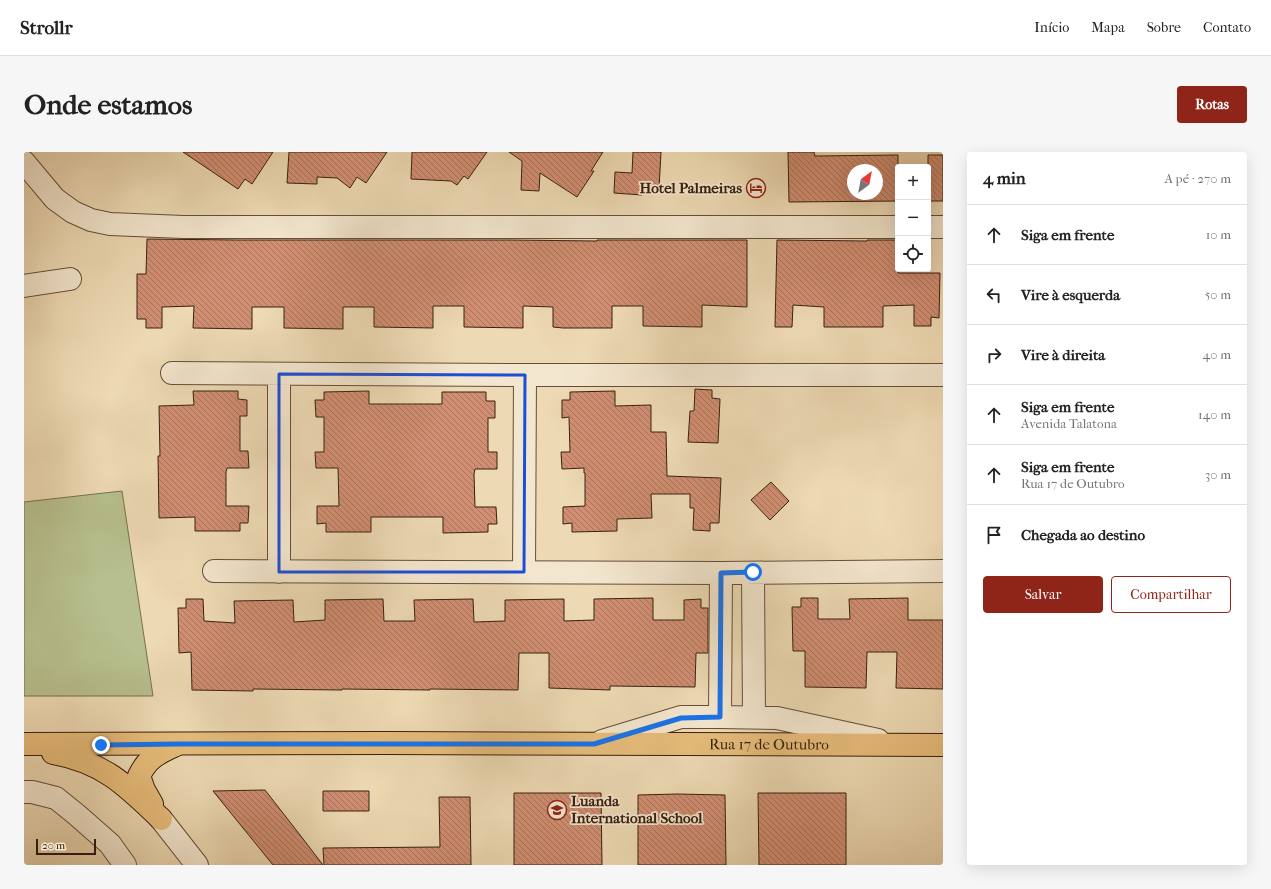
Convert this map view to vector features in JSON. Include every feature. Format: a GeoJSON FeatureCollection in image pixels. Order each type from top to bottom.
{"type":"FeatureCollection","features":[{"type":"Feature","properties":{"kind":"main road"},"geometry":{"type":"LineString","coordinates":[[24,744],[178,744]]}},
{"type":"Feature","properties":{"kind":"main road","name":"Rua 17 de Outubro"},"geometry":{"type":"LineString","coordinates":[[178,744],[943,745]]}},
{"type":"Feature","properties":{"kind":"main road"},"geometry":{"type":"LineString","coordinates":[[161,819],[144,790],[139,776],[144,765],[155,755],[178,744]]}},
{"type":"Feature","properties":{"kind":"main road"},"geometry":{"type":"LineString","coordinates":[[101,745],[161,819]]}},
{"type":"Feature","properties":{"kind":"main road"},"geometry":{"type":"LineString","coordinates":[[24,748],[73,758],[97,766],[128,788],[161,819]]}},
{"type":"Feature","properties":{"kind":"street"},"geometry":{"type":"LineString","coordinates":[[24,162],[55,199],[73,212],[92,220],[110,224],[183,227],[895,227]]}},
{"type":"Feature","properties":{"kind":"street"},"geometry":{"type":"LineString","coordinates":[[931,227],[943,226]]}},
{"type":"Feature","properties":{"kind":"street"},"geometry":{"type":"LineString","coordinates":[[24,286],[70,280]]}},
{"type":"Feature","properties":{"kind":"street"},"geometry":{"type":"LineString","coordinates":[[172,373],[943,375]]}},
{"type":"Feature","properties":{"kind":"street"},"geometry":{"type":"LineString","coordinates":[[279,374],[279,572]]}},
{"type":"Feature","properties":{"kind":"street"},"geometry":{"type":"LineString","coordinates":[[524,572],[525,375]]}},
{"type":"Feature","properties":{"kind":"street"},"geometry":{"type":"LineString","coordinates":[[214,571],[721,573],[943,571]]}},
{"type":"Feature","properties":{"kind":"street"},"geometry":{"type":"LineString","coordinates":[[753,572],[754,717]]}},
{"type":"Feature","properties":{"kind":"street"},"geometry":{"type":"LineString","coordinates":[[720,717],[721,573]]}},
{"type":"Feature","properties":{"kind":"street"},"geometry":{"type":"LineString","coordinates":[[594,744],[681,718],[754,717],[777,718],[899,745]]}},
{"type":"Feature","properties":{"kind":"street"},"geometry":{"type":"LineString","coordinates":[[24,792],[32,792],[56,798],[110,844],[125,865]]}},
{"type":"Feature","properties":{"kind":"street"},"geometry":{"type":"LineString","coordinates":[[161,819],[197,865]]}},
{"type":"Feature","properties":{"kind":"highlighted area"},"geometry":{"type":"Polygon","coordinates":[[[279,374],[525,375],[524,572],[279,572],[279,374]]]}},
{"type":"Feature","properties":{"kind":"green space"},"geometry":{"type":"Polygon","coordinates":[[[122,491],[153,696],[24,696],[24,502],[122,491]]]}},
{"type":"Feature","properties":{"kind":"building"},"geometry":{"type":"Polygon","coordinates":[[[183,152],[273,152],[252,184],[245,179],[238,189],[183,152]]]}},
{"type":"Feature","properties":{"kind":"building"},"geometry":{"type":"Polygon","coordinates":[[[289,152],[387,152],[366,183],[357,177],[350,188],[337,178],[317,177],[317,184],[287,183],[289,152]]]}},
{"type":"Feature","properties":{"kind":"building"},"geometry":{"type":"Polygon","coordinates":[[[412,152],[487,152],[468,179],[464,176],[457,185],[451,181],[411,179],[412,152]]]}},
{"type":"Feature","properties":{"kind":"building"},"geometry":{"type":"Polygon","coordinates":[[[509,152],[603,152],[591,171],[594,171],[577,197],[540,173],[539,191],[521,190],[522,161],[509,152]]]}},
{"type":"Feature","properties":{"kind":"building"},"geometry":{"type":"Polygon","coordinates":[[[633,152],[661,152],[659,189],[643,188],[642,195],[614,193],[615,172],[632,173],[633,152]]]}},
{"type":"Feature","properties":{"kind":"building"},"geometry":{"type":"Polygon","coordinates":[[[788,152],[814,152],[815,156],[898,155],[898,164],[895,164],[895,201],[789,202],[788,152]]]}},
{"type":"Feature","properties":{"kind":"building"},"geometry":{"type":"Polygon","coordinates":[[[928,155],[943,155],[943,201],[931,201],[931,164],[928,164],[928,155]]]}},
{"type":"Feature","properties":{"kind":"building"},"geometry":{"type":"Polygon","coordinates":[[[147,239],[597,241],[747,240],[747,307],[702,305],[702,327],[643,326],[643,306],[612,306],[612,328],[563,328],[553,327],[553,307],[523,306],[523,328],[464,327],[464,306],[433,306],[433,328],[374,327],[374,307],[343,307],[343,329],[284,328],[284,307],[252,307],[252,329],[193,328],[194,306],[162,307],[162,328],[146,328],[146,319],[137,319],[137,274],[146,274],[147,239]]]}},
{"type":"Feature","properties":{"kind":"building"},"geometry":{"type":"Polygon","coordinates":[[[777,240],[895,240],[895,272],[940,273],[939,318],[931,317],[931,326],[914,326],[914,305],[883,306],[883,327],[824,327],[824,307],[793,305],[792,327],[775,327],[777,240]]]}},
{"type":"Feature","properties":{"kind":"building"},"geometry":{"type":"Polygon","coordinates":[[[695,389],[712,390],[712,398],[720,399],[718,443],[688,442],[690,411],[694,411],[695,389]]]}},
{"type":"Feature","properties":{"kind":"building"},"geometry":{"type":"Polygon","coordinates":[[[193,391],[238,391],[238,399],[247,400],[247,416],[240,416],[240,451],[248,451],[249,468],[227,468],[226,472],[226,506],[249,506],[248,523],[240,523],[240,531],[195,531],[195,517],[159,518],[159,406],[194,405],[193,391]]]}},
{"type":"Feature","properties":{"kind":"building"},"geometry":{"type":"Polygon","coordinates":[[[369,391],[369,404],[442,404],[442,392],[486,392],[486,401],[495,401],[495,418],[488,418],[488,452],[497,452],[497,469],[475,469],[474,474],[475,507],[496,507],[497,524],[488,524],[488,532],[443,533],[443,517],[371,517],[371,532],[326,532],[326,523],[317,524],[317,506],[339,506],[338,468],[316,468],[315,452],[324,452],[324,417],[316,417],[315,400],[324,400],[324,392],[369,391]]]}},
{"type":"Feature","properties":{"kind":"building"},"geometry":{"type":"Polygon","coordinates":[[[615,391],[615,406],[651,405],[651,432],[666,432],[667,476],[721,478],[719,523],[710,523],[710,531],[693,530],[694,508],[690,508],[690,494],[651,494],[652,518],[617,519],[617,531],[572,532],[572,523],[563,524],[563,507],[585,506],[585,473],[584,468],[562,469],[561,452],[570,452],[569,417],[562,418],[562,400],[570,400],[570,392],[615,391]]]}},
{"type":"Feature","properties":{"kind":"building"},"geometry":{"type":"Polygon","coordinates":[[[771,482],[789,501],[770,520],[751,500],[771,482]]]}},
{"type":"Feature","properties":{"kind":"building"},"geometry":{"type":"Polygon","coordinates":[[[653,598],[653,620],[684,620],[684,600],[701,599],[701,608],[708,608],[708,653],[696,653],[695,687],[610,686],[610,690],[549,688],[549,653],[519,653],[518,690],[192,690],[191,652],[179,653],[178,608],[186,608],[186,599],[203,599],[204,621],[235,623],[234,601],[293,600],[294,622],[325,620],[325,600],[383,599],[384,621],[415,621],[414,600],[473,599],[474,622],[505,621],[505,600],[564,599],[564,621],[594,620],[594,599],[653,598]]]}},
{"type":"Feature","properties":{"kind":"building"},"geometry":{"type":"Polygon","coordinates":[[[801,598],[818,598],[818,619],[850,619],[849,599],[908,598],[908,620],[943,620],[943,689],[896,688],[897,652],[867,652],[866,688],[805,687],[805,651],[793,651],[792,607],[801,607],[801,598]]]}},
{"type":"Feature","properties":{"kind":"building"},"geometry":{"type":"Polygon","coordinates":[[[265,790],[323,865],[273,865],[213,791],[265,790]]]}},
{"type":"Feature","properties":{"kind":"building"},"geometry":{"type":"Polygon","coordinates":[[[323,791],[369,791],[369,811],[323,811],[323,791]]]}},
{"type":"Feature","properties":{"kind":"building"},"geometry":{"type":"Polygon","coordinates":[[[514,793],[601,793],[602,865],[514,865],[514,793]]]}},
{"type":"Feature","properties":{"kind":"building"},"geometry":{"type":"Polygon","coordinates":[[[758,793],[846,793],[846,865],[759,865],[758,793]]]}},
{"type":"Feature","properties":{"kind":"building"},"geometry":{"type":"Polygon","coordinates":[[[638,795],[725,795],[726,865],[638,865],[638,795]]]}},
{"type":"Feature","properties":{"kind":"building"},"geometry":{"type":"Polygon","coordinates":[[[439,797],[470,797],[471,865],[324,865],[323,848],[440,847],[439,797]]]}},
{"type":"Feature","properties":{"kind":"place","name":"Hotel Palmeiras"},"geometry":{"type":"Point","coordinates":[756,188]}},
{"type":"Feature","properties":{"kind":"place","name":"Luanda International School"},"geometry":{"type":"Point","coordinates":[557,810]}},
{"type":"Feature","properties":{"kind":"route"},"geometry":{"type":"LineString","coordinates":[[101,745],[387,743],[594,744],[681,718],[720,717],[721,573],[753,572]]}}]}
